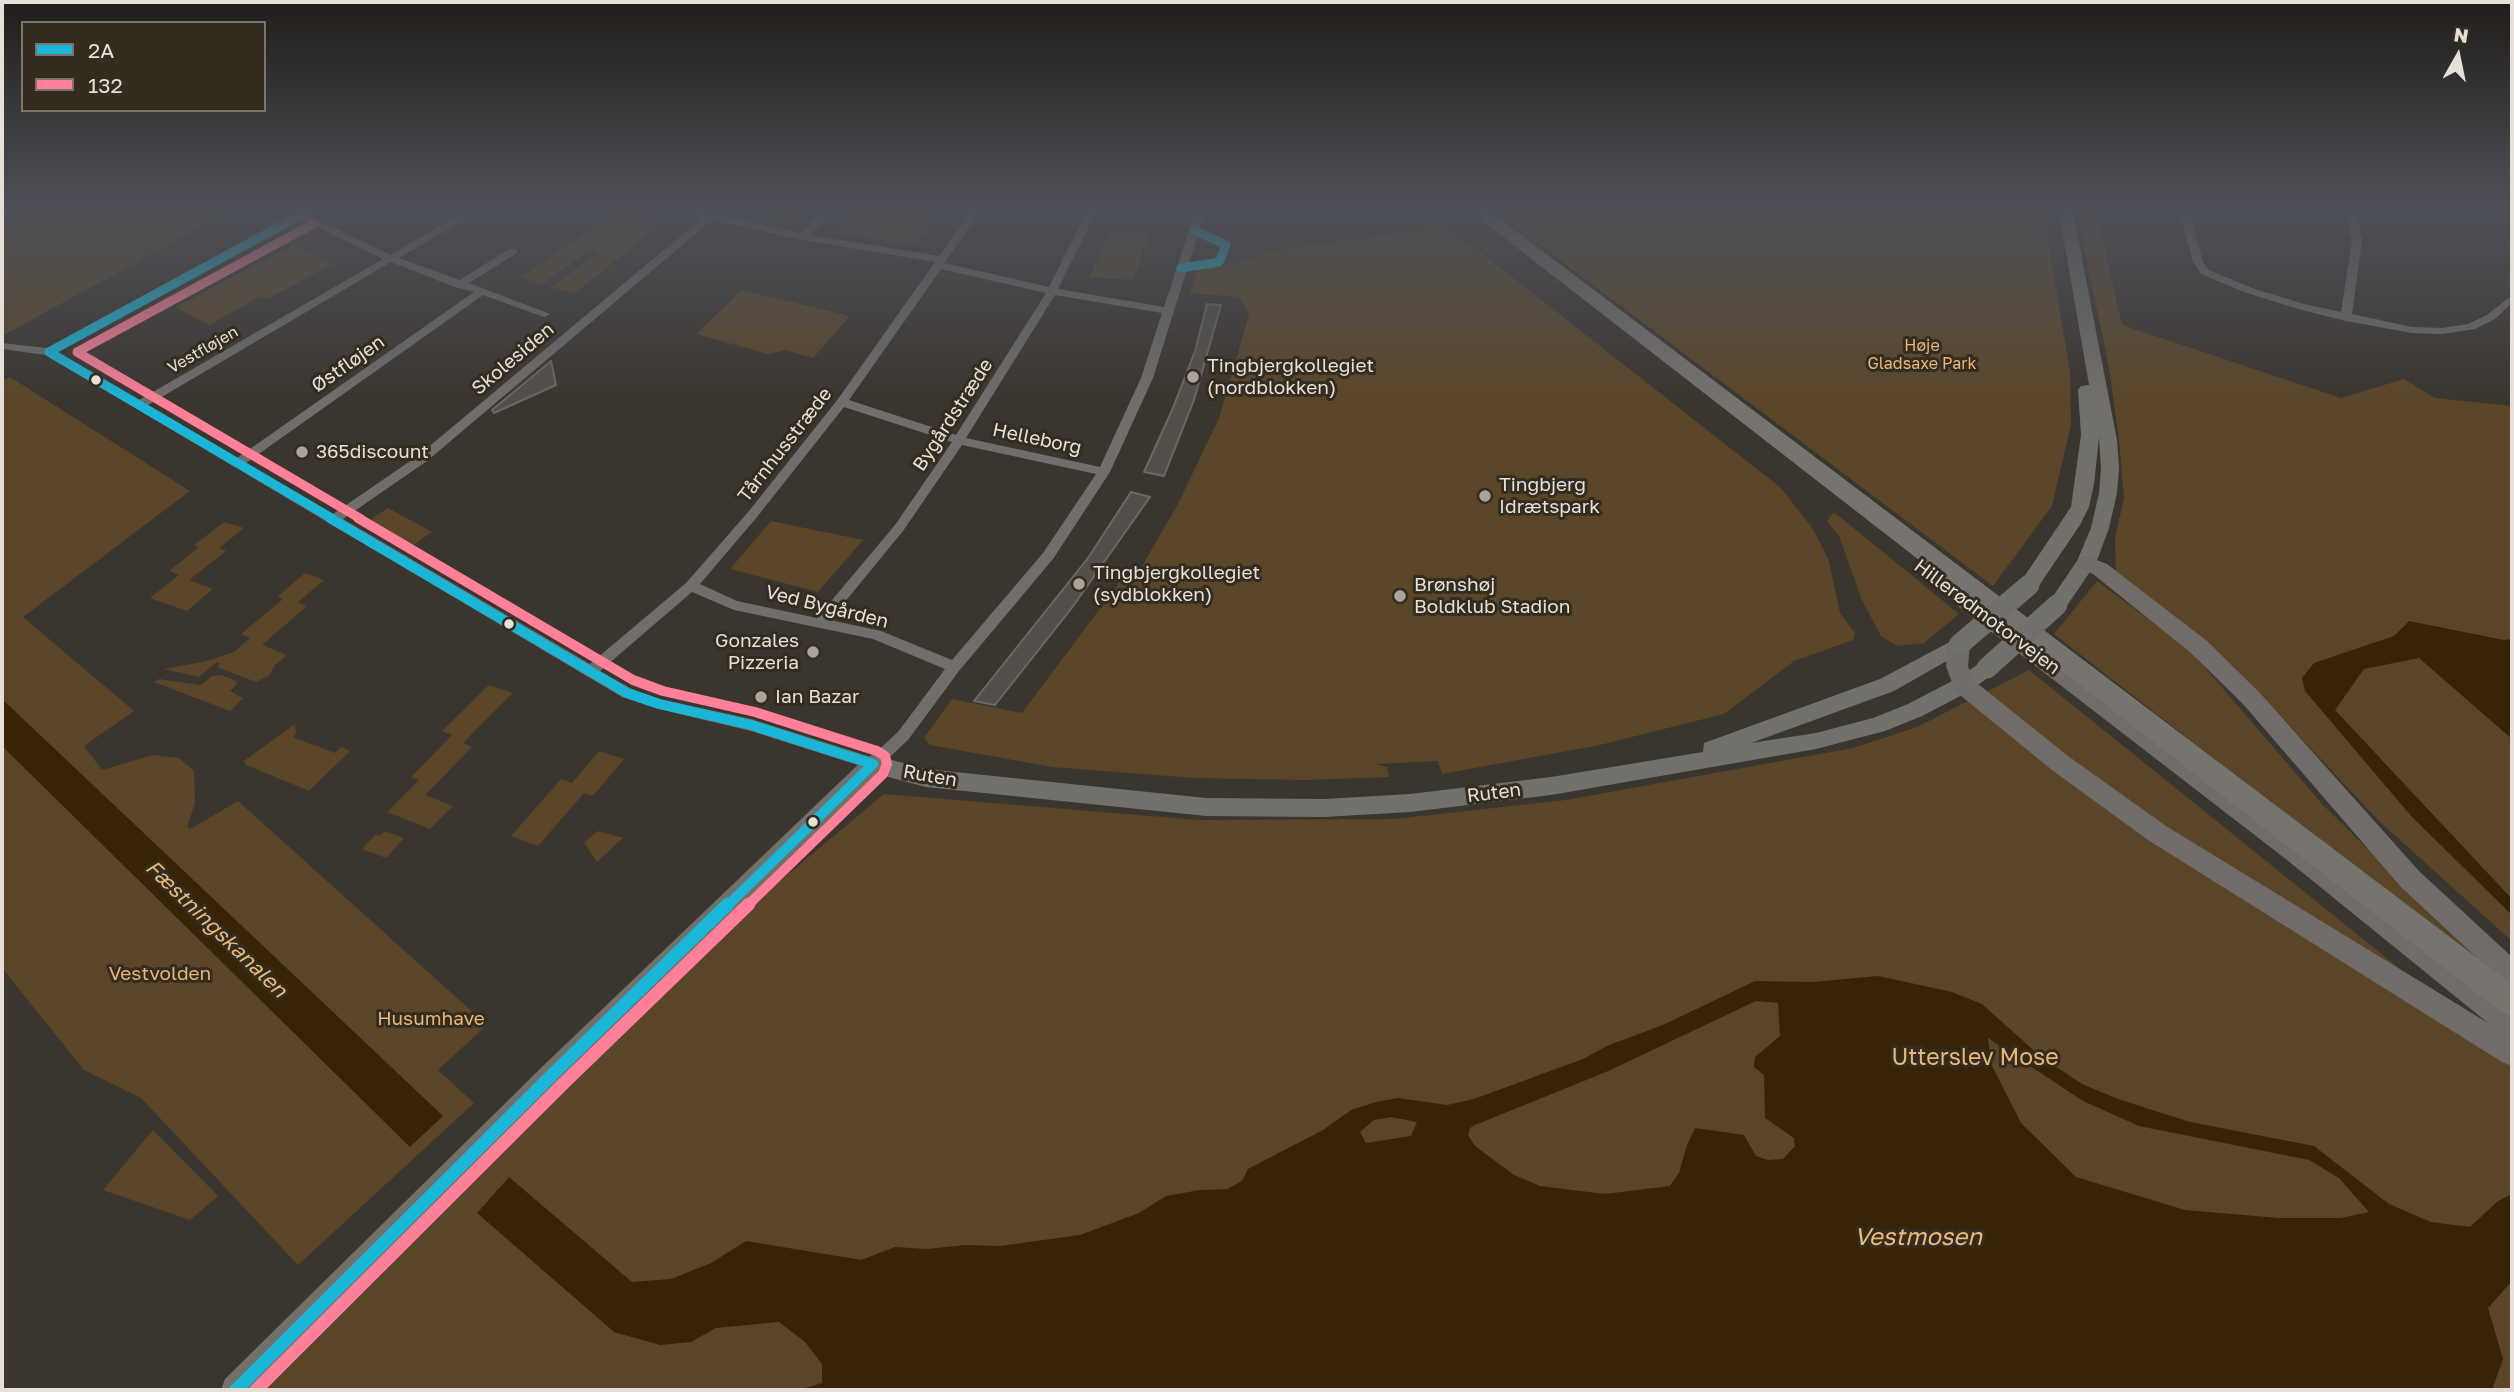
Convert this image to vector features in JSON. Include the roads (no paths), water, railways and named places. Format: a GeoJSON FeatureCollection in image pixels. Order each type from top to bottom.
{"type":"FeatureCollection","features":[{"type":"Feature","properties":{"kind":"highway","name":"Hillerødmotorvejen"},"geometry":{"type":"LineString","coordinates":[[1543,277],[1962,598]]}},
{"type":"Feature","properties":{"kind":"highway","name":"Hillerødmotorvejen"},"geometry":{"type":"LineString","coordinates":[[1565,277],[2512,1002]]}},
{"type":"Feature","properties":{"kind":"main road"},"geometry":{"type":"LineString","coordinates":[[2086,563],[2101,569],[2199,647],[2251,698],[2410,879],[2512,974]]}},
{"type":"Feature","properties":{"kind":"main road","name":"Hillerødmotorvejen"},"geometry":{"type":"LineString","coordinates":[[1962,598],[2296,853],[2512,1026]]}},
{"type":"Feature","properties":{"kind":"main road"},"geometry":{"type":"LineString","coordinates":[[1959,645],[1957,666],[1963,685],[2060,763],[2157,833],[2512,1053]]}},
{"type":"Feature","properties":{"kind":"street"},"geometry":{"type":"LineString","coordinates":[[48,352],[186,277]]}},
{"type":"Feature","properties":{"kind":"street","name":"Vestfløjen"},"geometry":{"type":"LineString","coordinates":[[138,405],[357,277]]}},
{"type":"Feature","properties":{"kind":"street"},"geometry":{"type":"LineString","coordinates":[[438,277],[545,314]]}},
{"type":"Feature","properties":{"kind":"street"},"geometry":{"type":"LineString","coordinates":[[459,285],[472,277]]}},
{"type":"Feature","properties":{"kind":"street","name":"Skolesiden"},"geometry":{"type":"LineString","coordinates":[[333,520],[423,458],[637,277]]}},
{"type":"Feature","properties":{"kind":"street","name":"Tårnhusstræde"},"geometry":{"type":"LineString","coordinates":[[591,671],[691,586],[753,514],[842,402],[930,277]]}},
{"type":"Feature","properties":{"kind":"street"},"geometry":{"type":"LineString","coordinates":[[998,277],[1052,291],[1170,311]]}},
{"type":"Feature","properties":{"kind":"street","name":"Bygårdstræde"},"geometry":{"type":"LineString","coordinates":[[821,622],[899,528],[959,440],[1059,277]]}},
{"type":"Feature","properties":{"kind":"street"},"geometry":{"type":"LineString","coordinates":[[236,1390],[793,838],[903,736],[954,667],[1048,556],[1104,472],[1147,378],[1180,277]]}},
{"type":"Feature","properties":{"kind":"street","name":"Ruten"},"geometry":{"type":"LineString","coordinates":[[1664,767],[1888,685],[1959,645],[2029,585],[2045,565],[2080,507],[2085,484],[2090,435],[2083,360],[2068,277]]}},
{"type":"Feature","properties":{"kind":"street","name":"Ruten"},"geometry":{"type":"LineString","coordinates":[[2,346],[48,352],[627,693],[659,704],[751,725],[926,778],[1206,807],[1298,808],[1439,800],[1664,767],[1816,741],[1877,725],[1915,710],[1963,685],[2057,606],[2086,563],[2100,528],[2108,493],[2108,440],[2078,277]]}},
{"type":"Feature","properties":{"kind":"street"},"geometry":{"type":"LineString","coordinates":[[2213,277],[2296,305],[2346,318],[2412,330],[2442,331],[2472,327],[2491,317],[2512,298]]}},
{"type":"Feature","properties":{"kind":"street"},"geometry":{"type":"LineString","coordinates":[[2346,318],[2352,277]]}},
{"type":"Feature","properties":{"kind":"street","name":"Østfløjen"},"geometry":{"type":"LineString","coordinates":[[237,464],[480,293]]}},
{"type":"Feature","properties":{"kind":"street","name":"Helleborg"},"geometry":{"type":"LineString","coordinates":[[842,402],[959,440],[1104,472]]}},
{"type":"Feature","properties":{"kind":"street"},"geometry":{"type":"LineString","coordinates":[[2045,565],[2060,561],[2086,563]]}},
{"type":"Feature","properties":{"kind":"street","name":"Ved Bygården"},"geometry":{"type":"LineString","coordinates":[[691,586],[734,605],[876,635],[954,667]]}},
{"type":"Feature","properties":{"kind":"water"},"geometry":{"type":"Polygon","coordinates":[[[2409,621],[2504,640],[2512,639],[2512,739],[2419,658],[2364,669],[2335,710],[2512,899],[2512,915],[2412,817],[2305,691],[2302,678],[2314,663],[2394,636],[2409,621]]]}},
{"type":"Feature","properties":{"kind":"water","name":"Fæstningskanalen"},"geometry":{"type":"Polygon","coordinates":[[[2,699],[443,1116],[410,1147],[2,746],[2,699]]]}},
{"type":"Feature","properties":{"kind":"water","name":"Vestmosen"},"geometry":{"type":"Polygon","coordinates":[[[1878,976],[1952,992],[1982,1004],[2040,1056],[2082,1084],[2118,1099],[2190,1122],[2314,1146],[2389,1204],[2431,1222],[2470,1227],[2498,1201],[2512,1194],[2512,1281],[2488,1308],[2503,1359],[2492,1390],[799,1390],[822,1383],[822,1364],[805,1342],[779,1322],[716,1328],[691,1342],[660,1345],[614,1332],[477,1213],[509,1177],[632,1282],[671,1279],[711,1263],[746,1241],[861,1260],[895,1247],[927,1249],[965,1245],[1000,1246],[1080,1235],[1139,1213],[1166,1196],[1227,1189],[1242,1181],[1248,1169],[1323,1130],[1351,1110],[1398,1098],[1447,1105],[1474,1099],[1583,1059],[1755,981],[1812,982],[1878,976]],[[1756,1001],[1606,1072],[1475,1125],[1470,1128],[1468,1135],[1475,1146],[1514,1175],[1540,1186],[1605,1194],[1670,1186],[1679,1173],[1695,1128],[1744,1135],[1756,1156],[1768,1160],[1783,1159],[1795,1146],[1794,1138],[1765,1118],[1764,1075],[1754,1067],[1755,1057],[1780,1036],[1778,1003],[1756,1001]],[[1988,1038],[1991,1064],[2021,1123],[2076,1177],[2185,1210],[2278,1218],[2341,1218],[2369,1212],[2339,1178],[2309,1160],[2139,1126],[2083,1101],[1988,1038]],[[1391,1117],[1374,1120],[1360,1132],[1366,1143],[1411,1136],[1417,1122],[1391,1117]]]}},
{"type":"Feature","properties":{"kind":"place","name":"Tingbjergkollegiet (nordblokken)"},"geometry":{"type":"Point","coordinates":[1193,377]}},
{"type":"Feature","properties":{"kind":"place","name":"365discount"},"geometry":{"type":"Point","coordinates":[302,452]}},
{"type":"Feature","properties":{"kind":"place","name":"Tingbjerg Idrætspark"},"geometry":{"type":"Point","coordinates":[1485,496]}},
{"type":"Feature","properties":{"kind":"place","name":"Tingbjergkollegiet (sydblokken)"},"geometry":{"type":"Point","coordinates":[1079,584]}},
{"type":"Feature","properties":{"kind":"place","name":"Brønshøj Boldklub Stadion"},"geometry":{"type":"Point","coordinates":[1400,596]}},
{"type":"Feature","properties":{"kind":"place","name":"Gonzales Pizzeria"},"geometry":{"type":"Point","coordinates":[813,652]}},
{"type":"Feature","properties":{"kind":"place","name":"Ian Bazar"},"geometry":{"type":"Point","coordinates":[761,697]}},
{"type":"Feature","properties":{"kind":"park label","name":"Høje Gladsaxe Park"},"geometry":{"type":"Point","coordinates":[1922,355]}},
{"type":"Feature","properties":{"kind":"park label","name":"Vestvolden"},"geometry":{"type":"Point","coordinates":[160,974]}},
{"type":"Feature","properties":{"kind":"park label","name":"Husumhave"},"geometry":{"type":"Point","coordinates":[431,1019]}},
{"type":"Feature","properties":{"kind":"park label","name":"Utterslev Mose"},"geometry":{"type":"Point","coordinates":[1975,1058]}}]}
